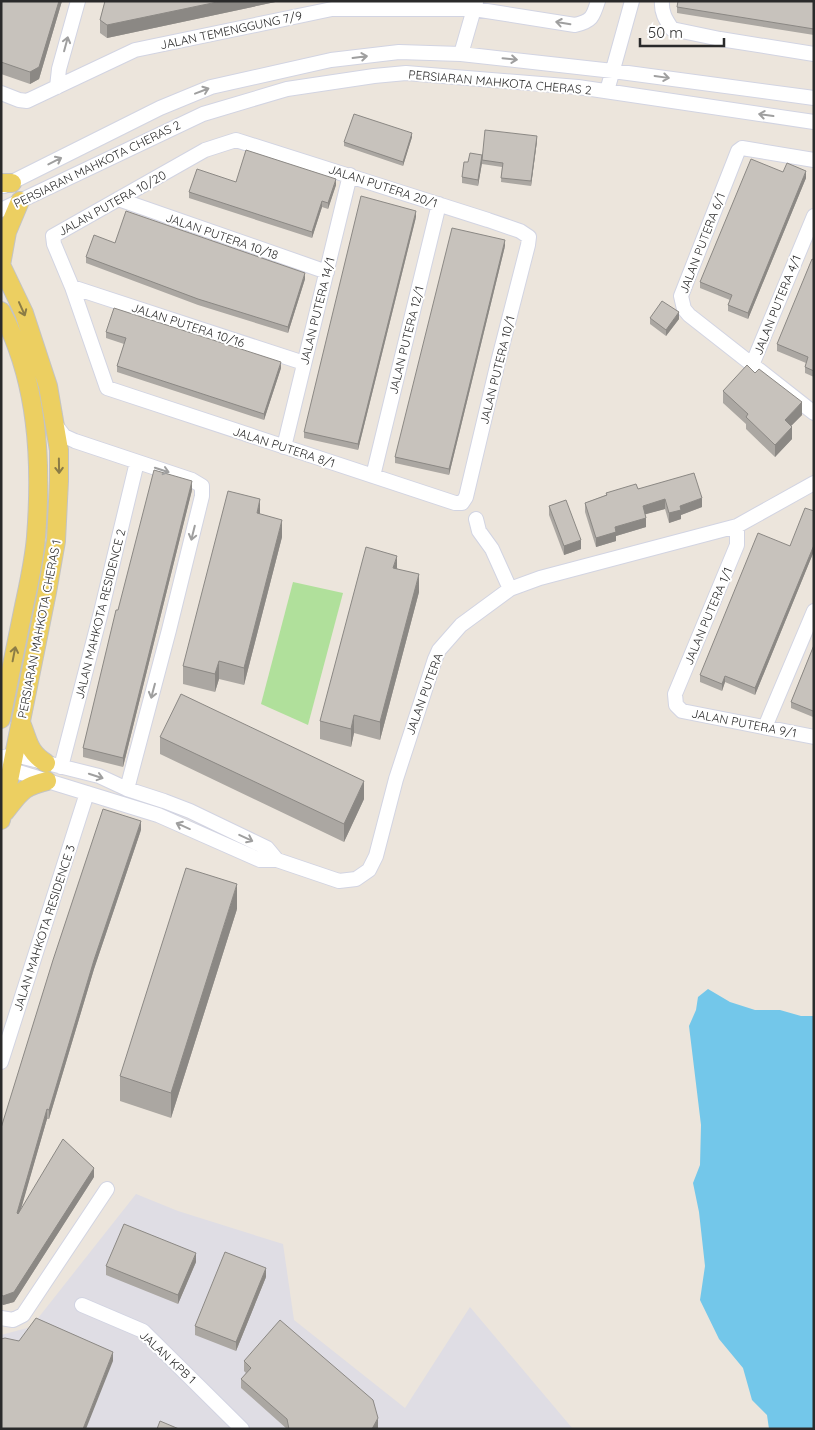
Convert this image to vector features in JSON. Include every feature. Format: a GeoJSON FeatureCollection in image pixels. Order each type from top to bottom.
{"type":"FeatureCollection","features":[{"type":"Feature","properties":{"kind":"main road"},"geometry":{"type":"LineString","coordinates":[[1,265],[7,232],[20,200]]}},
{"type":"Feature","properties":{"kind":"main road","name":"PERSIARAN MAHKOTA CHERAS 1"},"geometry":{"type":"LineString","coordinates":[[1,265],[24,313],[48,386],[59,450],[56,541],[21,722],[7,762],[2,818]]}},
{"type":"Feature","properties":{"kind":"main road","name":"PERSIARAN MAHKOTA CHERAS 1"},"geometry":{"type":"LineString","coordinates":[[1,311],[11,330],[29,386],[35,423],[38,482],[36,538],[1,719]]}},
{"type":"Feature","properties":{"kind":"main road"},"geometry":{"type":"LineString","coordinates":[[21,722],[31,751],[36,757],[54,765]]}},
{"type":"Feature","properties":{"kind":"main road"},"geometry":{"type":"LineString","coordinates":[[2,818],[22,790],[31,785],[47,781]]}},
{"type":"Feature","properties":{"kind":"street"},"geometry":{"type":"LineString","coordinates":[[57,87],[59,69],[78,1]]}},
{"type":"Feature","properties":{"kind":"street","name":"JALAN TEMENGGUNG 7/9"},"geometry":{"type":"LineString","coordinates":[[1,93],[27,101],[134,50],[332,9],[475,5],[575,25],[587,22],[594,15],[598,1]]}},
{"type":"Feature","properties":{"kind":"street"},"geometry":{"type":"LineString","coordinates":[[607,91],[632,1]]}},
{"type":"Feature","properties":{"kind":"street"},"geometry":{"type":"LineString","coordinates":[[461,54],[475,5]]}},
{"type":"Feature","properties":{"kind":"street"},"geometry":{"type":"LineString","coordinates":[[662,5],[666,20],[672,29],[720,39],[814,54]]}},
{"type":"Feature","properties":{"kind":"street","name":"PERSIARAN MAHKOTA CHERAS 2"},"geometry":{"type":"LineString","coordinates":[[5,184],[160,108],[212,87],[331,60],[399,52],[461,54],[613,70],[814,98]]}},
{"type":"Feature","properties":{"kind":"street","name":"PERSIARAN MAHKOTA CHERAS 2"},"geometry":{"type":"LineString","coordinates":[[1,210],[203,114],[287,89],[374,76],[406,73],[607,91],[814,122]]}},
{"type":"Feature","properties":{"kind":"street","name":"JALAN PUTERA 20/1"},"geometry":{"type":"LineString","coordinates":[[236,140],[439,204],[520,231],[529,237]]}},
{"type":"Feature","properties":{"kind":"street","name":"JALAN PUTERA 10/20"},"geometry":{"type":"LineString","coordinates":[[107,388],[72,286],[54,244],[53,236],[205,150],[236,140]]}},
{"type":"Feature","properties":{"kind":"street","name":"JALAN PUTERA 6/1"},"geometry":{"type":"LineString","coordinates":[[814,160],[740,149],[681,296],[684,309],[689,315],[814,413]]}},
{"type":"Feature","properties":{"kind":"street","name":"JALAN PUTERA 14/1"},"geometry":{"type":"LineString","coordinates":[[284,447],[350,175]]}},
{"type":"Feature","properties":{"kind":"street","name":"JALAN PUTERA 10/18"},"geometry":{"type":"LineString","coordinates":[[118,199],[326,272]]}},
{"type":"Feature","properties":{"kind":"street","name":"JALAN PUTERA 12/1"},"geometry":{"type":"LineString","coordinates":[[373,476],[439,204]]}},
{"type":"Feature","properties":{"kind":"street","name":"JALAN PUTERA 4/1"},"geometry":{"type":"LineString","coordinates":[[752,365],[814,216]]}},
{"type":"Feature","properties":{"kind":"street","name":"JALAN PUTERA 10/1"},"geometry":{"type":"LineString","coordinates":[[462,503],[466,497],[529,237]]}},
{"type":"Feature","properties":{"kind":"street","name":"JALAN PUTERA 10/16"},"geometry":{"type":"LineString","coordinates":[[72,286],[304,363]]}},
{"type":"Feature","properties":{"kind":"street","name":"JALAN PUTERA 8/1"},"geometry":{"type":"LineString","coordinates":[[107,388],[455,504],[462,503]]}},
{"type":"Feature","properties":{"kind":"street"},"geometry":{"type":"LineString","coordinates":[[55,424],[64,436],[75,442],[192,480],[202,486],[202,496],[167,639],[127,789]]}},
{"type":"Feature","properties":{"kind":"street","name":"JALAN MAHKOTA RESIDENCE 2"},"geometry":{"type":"LineString","coordinates":[[54,765],[101,612],[137,462]]}},
{"type":"Feature","properties":{"kind":"street","name":"JALAN PUTERA"},"geometry":{"type":"LineString","coordinates":[[7,762],[47,781],[158,815],[260,860],[277,860],[339,881],[356,879],[369,870],[376,856],[396,779],[439,650],[461,625],[510,589],[540,578],[737,526],[814,483]]}},
{"type":"Feature","properties":{"kind":"street"},"geometry":{"type":"LineString","coordinates":[[462,503],[476,519],[479,531],[492,549],[510,589]]}},
{"type":"Feature","properties":{"kind":"street","name":"JALAN PUTERA 1/1"},"geometry":{"type":"LineString","coordinates":[[676,704],[675,694],[737,545],[737,526]]}},
{"type":"Feature","properties":{"kind":"street"},"geometry":{"type":"LineString","coordinates":[[765,727],[814,610]]}},
{"type":"Feature","properties":{"kind":"street","name":"JALAN PUTERA 9/1"},"geometry":{"type":"LineString","coordinates":[[676,704],[682,711],[814,737]]}},
{"type":"Feature","properties":{"kind":"street","name":"JALAN PUTERA"},"geometry":{"type":"LineString","coordinates":[[7,762],[54,765],[99,776],[127,789],[164,801],[268,848],[277,860]]}},
{"type":"Feature","properties":{"kind":"street","name":"JALAN MAHKOTA RESIDENCE 3"},"geometry":{"type":"LineString","coordinates":[[1,1062],[87,793]]}},
{"type":"Feature","properties":{"kind":"street"},"geometry":{"type":"LineString","coordinates":[[1,1318],[13,1320],[22,1315],[107,1190]]}},
{"type":"Feature","properties":{"kind":"street","name":"JALAN KPB 1"},"geometry":{"type":"LineString","coordinates":[[82,1305],[143,1331],[242,1429]]}},
{"type":"Feature","properties":{"kind":"shaded area"},"geometry":{"type":"Polygon","coordinates":[[[136,1194],[178,1211],[283,1244],[294,1320],[405,1408],[470,1307],[573,1429],[1,1429],[1,1335],[31,1327],[136,1194]]]}},
{"type":"Feature","properties":{"kind":"green space"},"geometry":{"type":"Polygon","coordinates":[[[293,582],[343,593],[308,725],[261,704],[293,582]]]}},
{"type":"Feature","properties":{"kind":"water"},"geometry":{"type":"Polygon","coordinates":[[[708,989],[730,1002],[755,1010],[780,1010],[801,1016],[814,1016],[814,1429],[769,1429],[767,1415],[752,1400],[743,1368],[719,1339],[700,1300],[705,1266],[699,1212],[693,1183],[700,1165],[701,1125],[689,1026],[696,1010],[698,997],[708,989]]]}},
{"type":"Feature","properties":{"kind":"building"},"geometry":{"type":"Polygon","coordinates":[[[1,1],[59,1],[39,67],[30,72],[1,62],[1,1]]]}},
{"type":"Feature","properties":{"kind":"building"},"geometry":{"type":"Polygon","coordinates":[[[105,1],[222,1],[107,25],[100,20],[105,1]]]}},
{"type":"Feature","properties":{"kind":"building"},"geometry":{"type":"Polygon","coordinates":[[[678,1],[814,1],[814,29],[677,7],[678,1]]]}},
{"type":"Feature","properties":{"kind":"building"},"geometry":{"type":"Polygon","coordinates":[[[354,114],[412,133],[403,162],[344,142],[354,114]]]}},
{"type":"Feature","properties":{"kind":"building"},"geometry":{"type":"Polygon","coordinates":[[[485,130],[537,136],[531,181],[501,178],[503,163],[482,160],[485,130]]]}},
{"type":"Feature","properties":{"kind":"building"},"geometry":{"type":"Polygon","coordinates":[[[246,150],[336,179],[328,203],[322,201],[312,232],[189,192],[197,169],[236,182],[246,150]]]}},
{"type":"Feature","properties":{"kind":"building"},"geometry":{"type":"Polygon","coordinates":[[[470,153],[482,155],[478,180],[462,177],[464,162],[468,162],[470,153]]]}},
{"type":"Feature","properties":{"kind":"building"},"geometry":{"type":"Polygon","coordinates":[[[751,159],[783,172],[787,163],[806,171],[748,313],[728,305],[732,295],[700,282],[751,159]]]}},
{"type":"Feature","properties":{"kind":"building"},"geometry":{"type":"Polygon","coordinates":[[[361,196],[416,211],[358,444],[304,432],[361,196]]]}},
{"type":"Feature","properties":{"kind":"building"},"geometry":{"type":"Polygon","coordinates":[[[126,211],[305,273],[288,327],[198,299],[86,257],[94,235],[115,243],[126,211]]]}},
{"type":"Feature","properties":{"kind":"building"},"geometry":{"type":"Polygon","coordinates":[[[452,228],[505,240],[449,469],[395,457],[452,228]]]}},
{"type":"Feature","properties":{"kind":"building"},"geometry":{"type":"Polygon","coordinates":[[[812,259],[814,260],[814,371],[805,367],[808,357],[777,344],[812,259]]]}},
{"type":"Feature","properties":{"kind":"building"},"geometry":{"type":"Polygon","coordinates":[[[662,301],[679,312],[666,330],[650,318],[662,301]]]}},
{"type":"Feature","properties":{"kind":"building"},"geometry":{"type":"Polygon","coordinates":[[[114,308],[281,362],[264,414],[117,366],[126,338],[106,332],[114,308]]]}},
{"type":"Feature","properties":{"kind":"building"},"geometry":{"type":"Polygon","coordinates":[[[747,365],[755,373],[759,369],[802,402],[785,420],[792,427],[775,445],[746,417],[748,414],[723,391],[747,365]]]}},
{"type":"Feature","properties":{"kind":"building"},"geometry":{"type":"Polygon","coordinates":[[[154,470],[192,481],[123,758],[83,748],[116,610],[118,610],[154,470]]]}},
{"type":"Feature","properties":{"kind":"building"},"geometry":{"type":"Polygon","coordinates":[[[694,473],[702,498],[680,506],[681,510],[669,513],[665,499],[643,506],[646,518],[615,527],[616,532],[596,538],[585,503],[607,495],[606,493],[636,484],[638,489],[694,473]]]}},
{"type":"Feature","properties":{"kind":"building"},"geometry":{"type":"Polygon","coordinates":[[[228,491],[260,499],[257,513],[282,520],[244,668],[219,661],[215,674],[183,666],[228,491]]]}},
{"type":"Feature","properties":{"kind":"building"},"geometry":{"type":"Polygon","coordinates":[[[566,500],[581,540],[564,546],[549,506],[566,500]]]}},
{"type":"Feature","properties":{"kind":"building"},"geometry":{"type":"Polygon","coordinates":[[[805,508],[814,511],[814,545],[755,688],[725,676],[722,684],[700,675],[758,533],[790,546],[805,508]]]}},
{"type":"Feature","properties":{"kind":"building"},"geometry":{"type":"Polygon","coordinates":[[[366,547],[397,556],[393,568],[419,574],[380,722],[354,715],[351,729],[320,721],[366,547]]]}},
{"type":"Feature","properties":{"kind":"building"},"geometry":{"type":"Polygon","coordinates":[[[814,645],[814,710],[813,711],[791,702],[814,645]]]}},
{"type":"Feature","properties":{"kind":"building"},"geometry":{"type":"Polygon","coordinates":[[[181,694],[364,781],[344,824],[160,737],[181,694]]]}},
{"type":"Feature","properties":{"kind":"building"},"geometry":{"type":"Polygon","coordinates":[[[103,809],[141,821],[94,960],[49,1110],[47,1109],[17,1213],[63,1139],[94,1168],[14,1292],[3,1296],[1,1295],[1,1128],[53,960],[103,809]]]}},
{"type":"Feature","properties":{"kind":"building"},"geometry":{"type":"Polygon","coordinates":[[[186,868],[237,884],[171,1093],[120,1076],[186,868]]]}},
{"type":"Feature","properties":{"kind":"building"},"geometry":{"type":"Polygon","coordinates":[[[124,1224],[196,1253],[178,1295],[106,1266],[124,1224]]]}},
{"type":"Feature","properties":{"kind":"building"},"geometry":{"type":"Polygon","coordinates":[[[225,1252],[266,1268],[236,1342],[195,1326],[225,1252]]]}},
{"type":"Feature","properties":{"kind":"building"},"geometry":{"type":"Polygon","coordinates":[[[36,1318],[113,1352],[83,1429],[1,1429],[1,1339],[19,1341],[36,1318]]]}},
{"type":"Feature","properties":{"kind":"building"},"geometry":{"type":"Polygon","coordinates":[[[280,1320],[373,1400],[378,1418],[372,1429],[289,1429],[287,1419],[241,1379],[251,1368],[244,1361],[280,1320]]]}},
{"type":"Feature","properties":{"kind":"building"},"geometry":{"type":"Polygon","coordinates":[[[160,1421],[179,1429],[157,1429],[160,1421]]]}}]}
